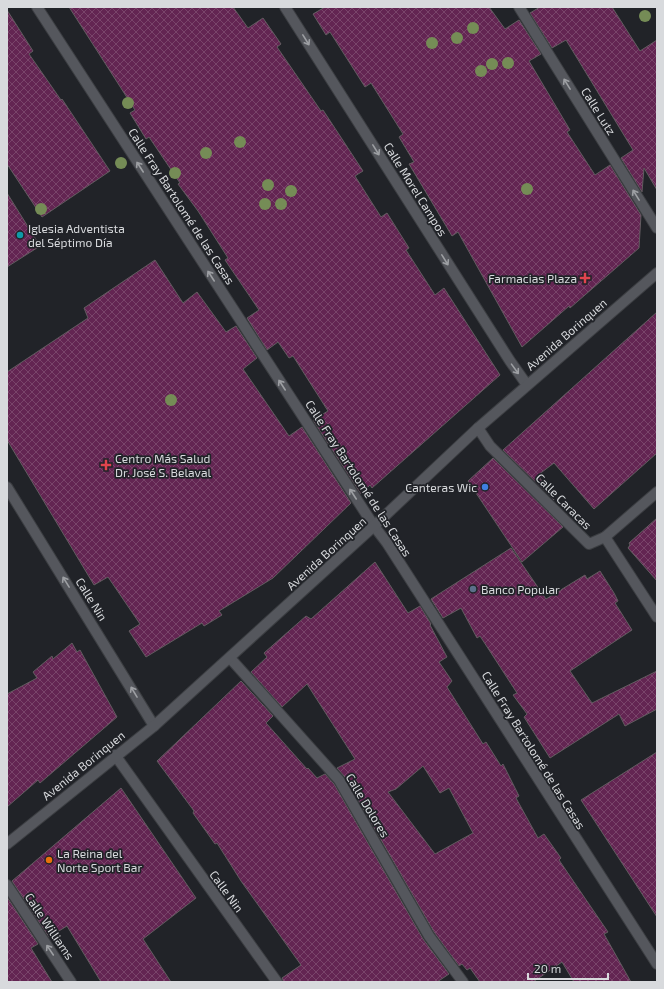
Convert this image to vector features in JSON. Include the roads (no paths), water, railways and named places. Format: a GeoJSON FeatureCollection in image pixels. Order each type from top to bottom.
{"type":"FeatureCollection","features":[{"type":"Feature","properties":{"kind":"street","name":"Calle Fray Bartolomé de las Casas"},"geometry":{"type":"LineString","coordinates":[[36,7],[374,526],[387,543],[657,964]]}},
{"type":"Feature","properties":{"kind":"street","name":"Calle Morel Campos"},"geometry":{"type":"LineString","coordinates":[[285,7],[510,361],[527,385]]}},
{"type":"Feature","properties":{"kind":"street","name":"Calle Lutz"},"geometry":{"type":"LineString","coordinates":[[519,7],[657,228]]}},
{"type":"Feature","properties":{"kind":"street","name":"Avenida Borinquen"},"geometry":{"type":"LineString","coordinates":[[7,844],[115,755],[154,726],[374,526],[478,428],[657,273]]}},
{"type":"Feature","properties":{"kind":"street","name":"Calle Caracas"},"geometry":{"type":"LineString","coordinates":[[478,428],[490,446],[589,544],[605,537]]}},
{"type":"Feature","properties":{"kind":"street","name":"Calle Nin"},"geometry":{"type":"LineString","coordinates":[[7,487],[154,726]]}},
{"type":"Feature","properties":{"kind":"street"},"geometry":{"type":"LineString","coordinates":[[657,492],[605,537],[657,617]]}},
{"type":"Feature","properties":{"kind":"street","name":"Calle Dolores"},"geometry":{"type":"LineString","coordinates":[[230,658],[339,780],[429,936],[463,982]]}},
{"type":"Feature","properties":{"kind":"street","name":"Calle Nin"},"geometry":{"type":"LineString","coordinates":[[115,755],[277,982]]}},
{"type":"Feature","properties":{"kind":"street","name":"Calle Williams"},"geometry":{"type":"LineString","coordinates":[[7,885],[71,982]]}},
{"type":"Feature","properties":{"kind":"place","name":"Iglesia Adventista del Séptimo Día"},"geometry":{"type":"Point","coordinates":[20,235]}},
{"type":"Feature","properties":{"kind":"place","name":"Farmacias Plaza"},"geometry":{"type":"Point","coordinates":[585,278]}},
{"type":"Feature","properties":{"kind":"place","name":"Centro Más Salud Dr. José S. Belaval"},"geometry":{"type":"Point","coordinates":[106,465]}},
{"type":"Feature","properties":{"kind":"place","name":"Canteras Wic"},"geometry":{"type":"Point","coordinates":[485,487]}},
{"type":"Feature","properties":{"kind":"place","name":"Banco Popular"},"geometry":{"type":"Point","coordinates":[473,589]}},
{"type":"Feature","properties":{"kind":"place","name":"La Reina del Norte Sport Bar"},"geometry":{"type":"Point","coordinates":[49,860]}}]}
